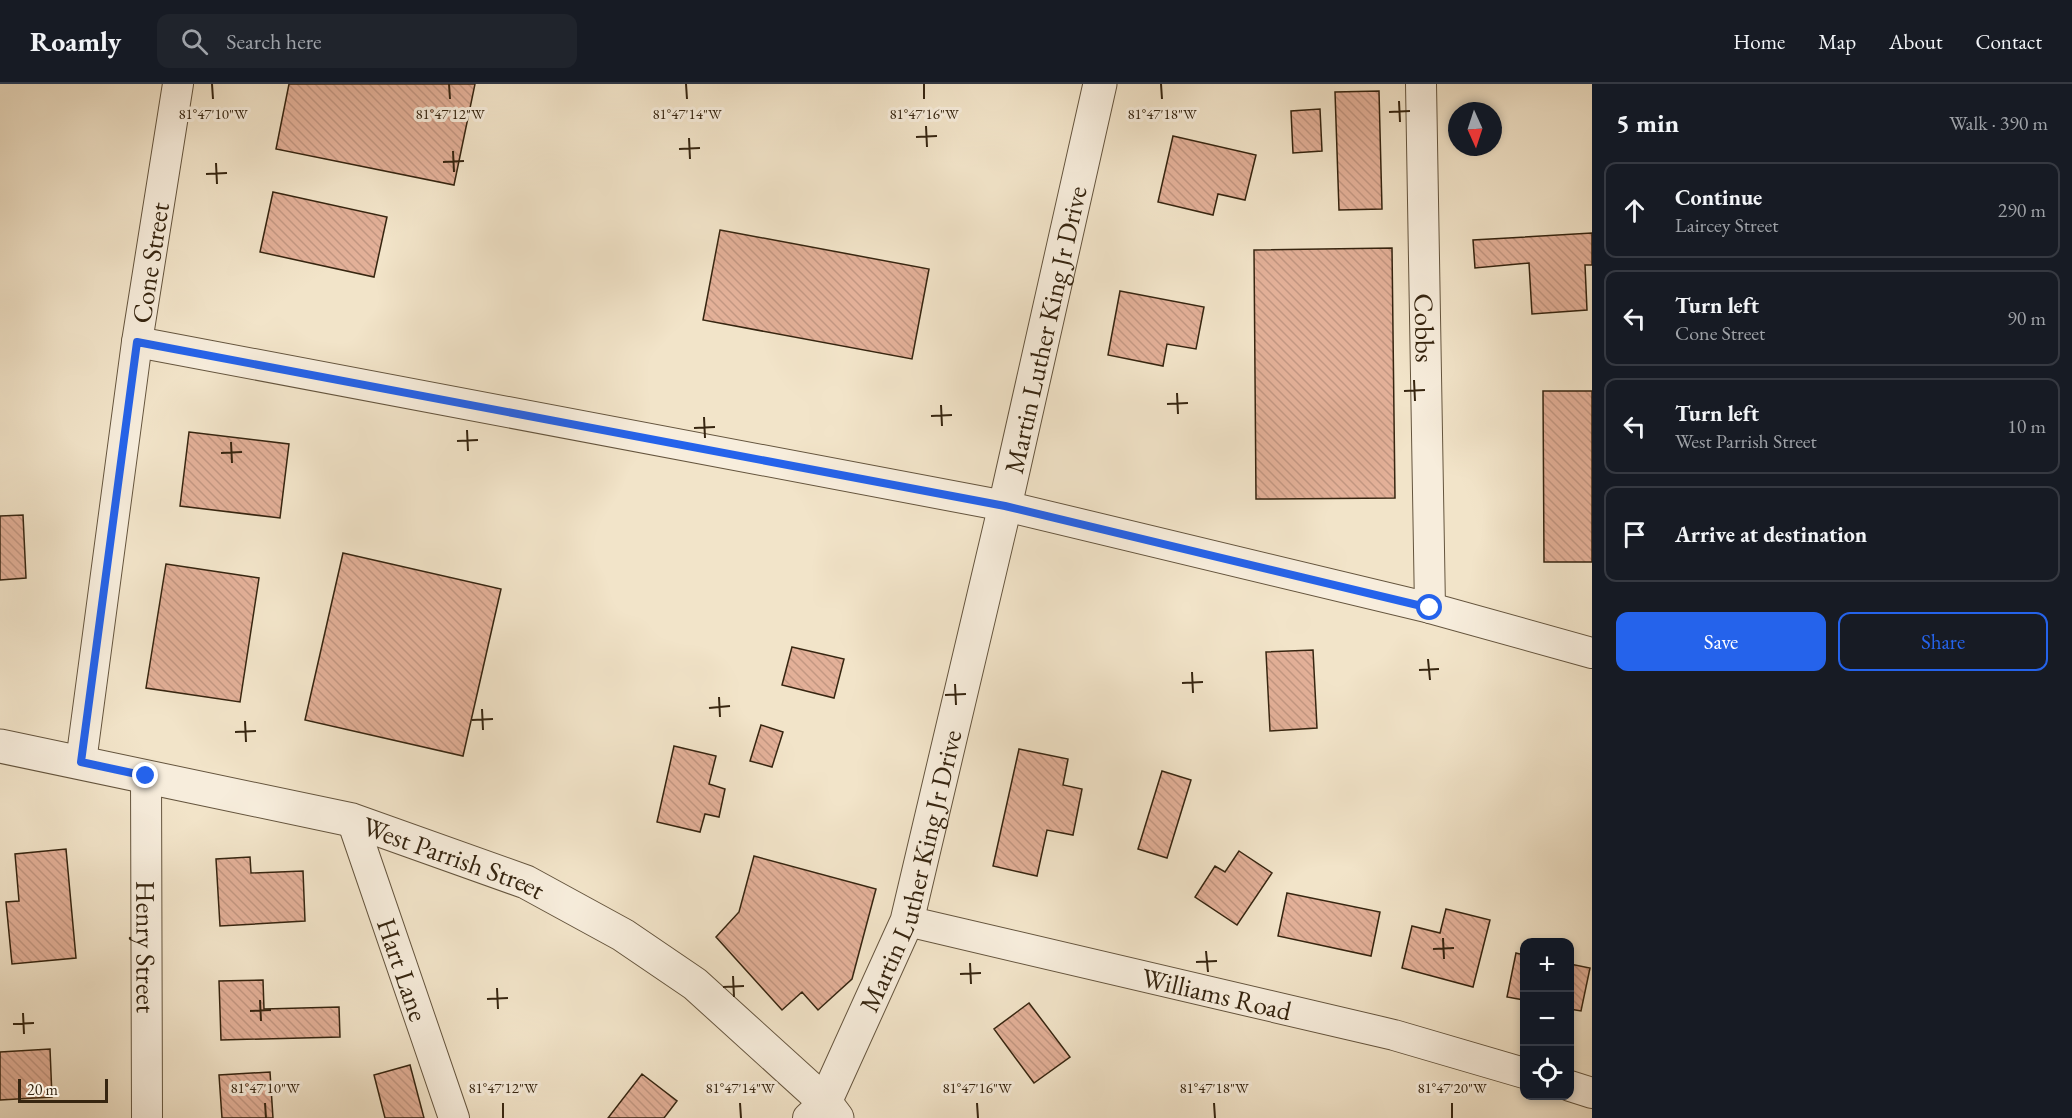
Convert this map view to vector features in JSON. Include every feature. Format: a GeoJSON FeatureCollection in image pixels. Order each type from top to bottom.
{"type":"FeatureCollection","features":[{"type":"Feature","properties":{"kind":"street","name":"Cone Street"},"geometry":{"type":"LineString","coordinates":[[81,762],[137,342],[178,84]]}},
{"type":"Feature","properties":{"kind":"street","name":"Martin Luther King Jr Drive"},"geometry":{"type":"LineString","coordinates":[[823,1113],[907,921],[1005,506],[1100,84]]}},
{"type":"Feature","properties":{"kind":"street","name":"Cobbs"},"geometry":{"type":"LineString","coordinates":[[1421,84],[1430,608]]}},
{"type":"Feature","properties":{"kind":"street"},"geometry":{"type":"LineString","coordinates":[[137,342],[1005,506],[1430,608],[1592,653]]}},
{"type":"Feature","properties":{"kind":"street","name":"West Parrish Street"},"geometry":{"type":"LineString","coordinates":[[0,746],[352,820],[526,882],[623,935],[695,984],[823,1113]]}},
{"type":"Feature","properties":{"kind":"street","name":"Henry Street"},"geometry":{"type":"LineString","coordinates":[[146,776],[147,1118]]}},
{"type":"Feature","properties":{"kind":"street","name":"Hart Lane"},"geometry":{"type":"LineString","coordinates":[[352,820],[453,1118]]}},
{"type":"Feature","properties":{"kind":"street","name":"Williams Road"},"geometry":{"type":"LineString","coordinates":[[907,921],[1394,1035],[1520,1072]]}},
{"type":"Feature","properties":{"kind":"street"},"geometry":{"type":"LineString","coordinates":[[1574,1088],[1592,1093]]}},
{"type":"Feature","properties":{"kind":"building"},"geometry":{"type":"Polygon","coordinates":[[[289,84],[475,84],[454,185],[276,149],[289,84]]]}},
{"type":"Feature","properties":{"kind":"building"},"geometry":{"type":"Polygon","coordinates":[[[1379,91],[1382,209],[1339,210],[1335,92],[1379,91]]]}},
{"type":"Feature","properties":{"kind":"building"},"geometry":{"type":"Polygon","coordinates":[[[1320,109],[1322,151],[1293,153],[1291,111],[1320,109]]]}},
{"type":"Feature","properties":{"kind":"building"},"geometry":{"type":"Polygon","coordinates":[[[1173,136],[1256,155],[1245,200],[1218,194],[1213,215],[1158,202],[1173,136]]]}},
{"type":"Feature","properties":{"kind":"building"},"geometry":{"type":"Polygon","coordinates":[[[273,192],[387,217],[374,277],[260,252],[273,192]]]}},
{"type":"Feature","properties":{"kind":"building"},"geometry":{"type":"Polygon","coordinates":[[[720,230],[929,269],[912,359],[703,320],[720,230]]]}},
{"type":"Feature","properties":{"kind":"building"},"geometry":{"type":"Polygon","coordinates":[[[1592,233],[1592,265],[1585,265],[1587,310],[1532,314],[1529,263],[1475,268],[1473,240],[1592,233]]]}},
{"type":"Feature","properties":{"kind":"building"},"geometry":{"type":"Polygon","coordinates":[[[1392,248],[1395,498],[1256,499],[1254,250],[1392,248]]]}},
{"type":"Feature","properties":{"kind":"building"},"geometry":{"type":"Polygon","coordinates":[[[1120,291],[1204,307],[1196,349],[1167,344],[1163,366],[1108,355],[1120,291]]]}},
{"type":"Feature","properties":{"kind":"building"},"geometry":{"type":"Polygon","coordinates":[[[1543,391],[1592,391],[1592,562],[1544,562],[1543,391]]]}},
{"type":"Feature","properties":{"kind":"building"},"geometry":{"type":"Polygon","coordinates":[[[189,432],[289,444],[280,518],[180,506],[189,432]]]}},
{"type":"Feature","properties":{"kind":"building"},"geometry":{"type":"Polygon","coordinates":[[[23,515],[26,578],[0,580],[0,516],[23,515]]]}},
{"type":"Feature","properties":{"kind":"building"},"geometry":{"type":"Polygon","coordinates":[[[343,553],[501,589],[463,756],[305,720],[343,553]]]}},
{"type":"Feature","properties":{"kind":"building"},"geometry":{"type":"Polygon","coordinates":[[[166,564],[259,578],[240,702],[146,688],[166,564]]]}},
{"type":"Feature","properties":{"kind":"building"},"geometry":{"type":"Polygon","coordinates":[[[792,647],[844,659],[834,698],[782,685],[792,647]]]}},
{"type":"Feature","properties":{"kind":"building"},"geometry":{"type":"Polygon","coordinates":[[[1313,650],[1317,728],[1270,731],[1266,652],[1313,650]]]}},
{"type":"Feature","properties":{"kind":"building"},"geometry":{"type":"Polygon","coordinates":[[[761,725],[783,732],[772,767],[750,761],[761,725]]]}},
{"type":"Feature","properties":{"kind":"building"},"geometry":{"type":"Polygon","coordinates":[[[674,746],[716,756],[709,784],[725,789],[719,817],[705,814],[700,832],[657,822],[674,746]]]}},
{"type":"Feature","properties":{"kind":"building"},"geometry":{"type":"Polygon","coordinates":[[[1019,749],[1068,759],[1063,785],[1082,789],[1073,835],[1047,830],[1037,876],[993,866],[1019,749]]]}},
{"type":"Feature","properties":{"kind":"building"},"geometry":{"type":"Polygon","coordinates":[[[1162,771],[1191,780],[1167,858],[1138,849],[1162,771]]]}},
{"type":"Feature","properties":{"kind":"building"},"geometry":{"type":"Polygon","coordinates":[[[66,849],[76,958],[12,964],[6,902],[19,901],[15,854],[66,849]]]}},
{"type":"Feature","properties":{"kind":"building"},"geometry":{"type":"Polygon","coordinates":[[[1239,851],[1272,873],[1237,925],[1195,897],[1215,866],[1225,872],[1239,851]]]}},
{"type":"Feature","properties":{"kind":"building"},"geometry":{"type":"Polygon","coordinates":[[[754,856],[876,889],[852,979],[818,1010],[802,992],[782,1010],[716,937],[739,912],[754,856]]]}},
{"type":"Feature","properties":{"kind":"building"},"geometry":{"type":"Polygon","coordinates":[[[250,857],[251,873],[303,871],[305,921],[220,926],[216,859],[250,857]]]}},
{"type":"Feature","properties":{"kind":"building"},"geometry":{"type":"Polygon","coordinates":[[[1287,893],[1380,912],[1371,956],[1278,936],[1287,893]]]}},
{"type":"Feature","properties":{"kind":"building"},"geometry":{"type":"Polygon","coordinates":[[[1446,909],[1490,920],[1473,987],[1402,968],[1412,926],[1440,933],[1446,909]]]}},
{"type":"Feature","properties":{"kind":"building"},"geometry":{"type":"Polygon","coordinates":[[[1516,953],[1520,954],[1520,999],[1507,997],[1516,953]]]}},
{"type":"Feature","properties":{"kind":"building"},"geometry":{"type":"Polygon","coordinates":[[[1574,965],[1590,968],[1581,1011],[1574,1010],[1574,965]]]}},
{"type":"Feature","properties":{"kind":"building"},"geometry":{"type":"Polygon","coordinates":[[[263,980],[264,1009],[339,1007],[340,1037],[221,1040],[219,981],[263,980]]]}},
{"type":"Feature","properties":{"kind":"building"},"geometry":{"type":"Polygon","coordinates":[[[1029,1003],[1070,1057],[1034,1083],[994,1029],[1029,1003]]]}},
{"type":"Feature","properties":{"kind":"building"},"geometry":{"type":"Polygon","coordinates":[[[50,1049],[52,1097],[0,1100],[0,1052],[50,1049]]]}},
{"type":"Feature","properties":{"kind":"building"},"geometry":{"type":"Polygon","coordinates":[[[410,1065],[424,1118],[385,1118],[374,1075],[410,1065]]]}},
{"type":"Feature","properties":{"kind":"building"},"geometry":{"type":"Polygon","coordinates":[[[270,1072],[273,1118],[222,1118],[219,1075],[270,1072]]]}},
{"type":"Feature","properties":{"kind":"building"},"geometry":{"type":"Polygon","coordinates":[[[642,1074],[677,1101],[664,1118],[608,1118],[642,1074]]]}},
{"type":"Feature","properties":{"kind":"route"},"geometry":{"type":"LineString","coordinates":[[146,776],[81,762],[137,342],[1005,506],[1430,608]]}}]}
